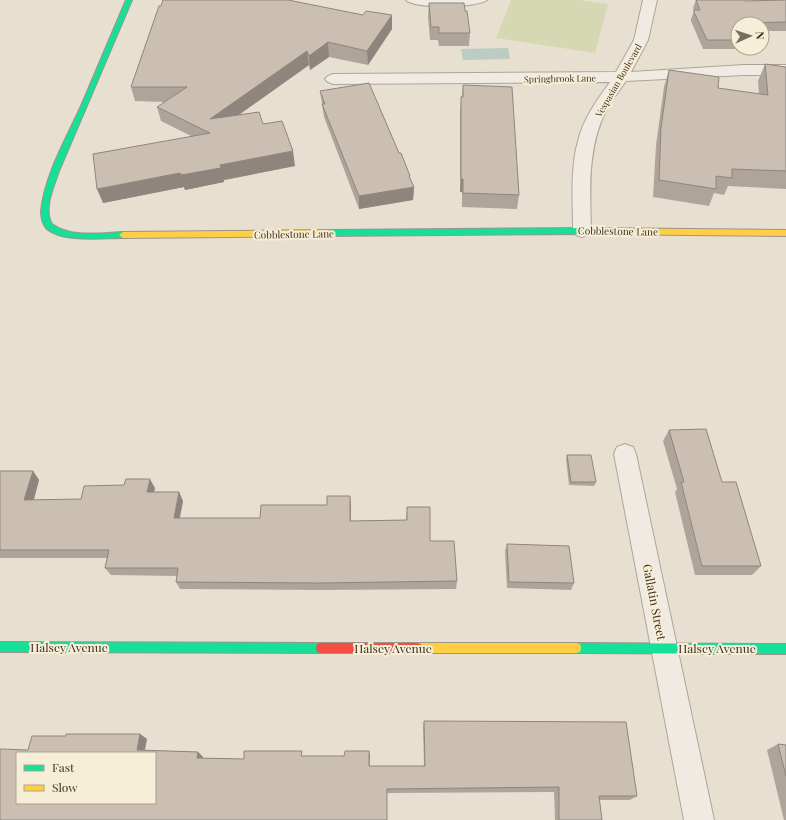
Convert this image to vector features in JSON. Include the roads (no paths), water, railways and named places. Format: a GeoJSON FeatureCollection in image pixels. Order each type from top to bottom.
{"type":"FeatureCollection","features":[{"type":"Feature","properties":{"kind":"street","name":"Cobblestone Lane"},"geometry":{"type":"LineString","coordinates":[[129,0],[56,172],[47,202],[45,219],[51,229],[60,233],[72,235],[582,231],[786,233]]}},
{"type":"Feature","properties":{"kind":"street","name":"Vespasian Boulevard"},"geometry":{"type":"LineString","coordinates":[[582,231],[581,181],[586,141],[600,107],[621,77],[641,40],[650,0]]}},
{"type":"Feature","properties":{"kind":"street","name":"Springbrook Lane"},"geometry":{"type":"LineString","coordinates":[[333,79],[621,77],[744,70],[786,70]]}},
{"type":"Feature","properties":{"kind":"street","name":"Gallatin Street"},"geometry":{"type":"LineString","coordinates":[[625,454],[699,820]]}},
{"type":"Feature","properties":{"kind":"street","name":"Halsey Avenue"},"geometry":{"type":"LineString","coordinates":[[0,647],[786,649]]}},
{"type":"Feature","properties":{"kind":"lane"},"geometry":{"type":"LineString","coordinates":[[410,0],[429,3],[471,2],[483,0]]}}]}
